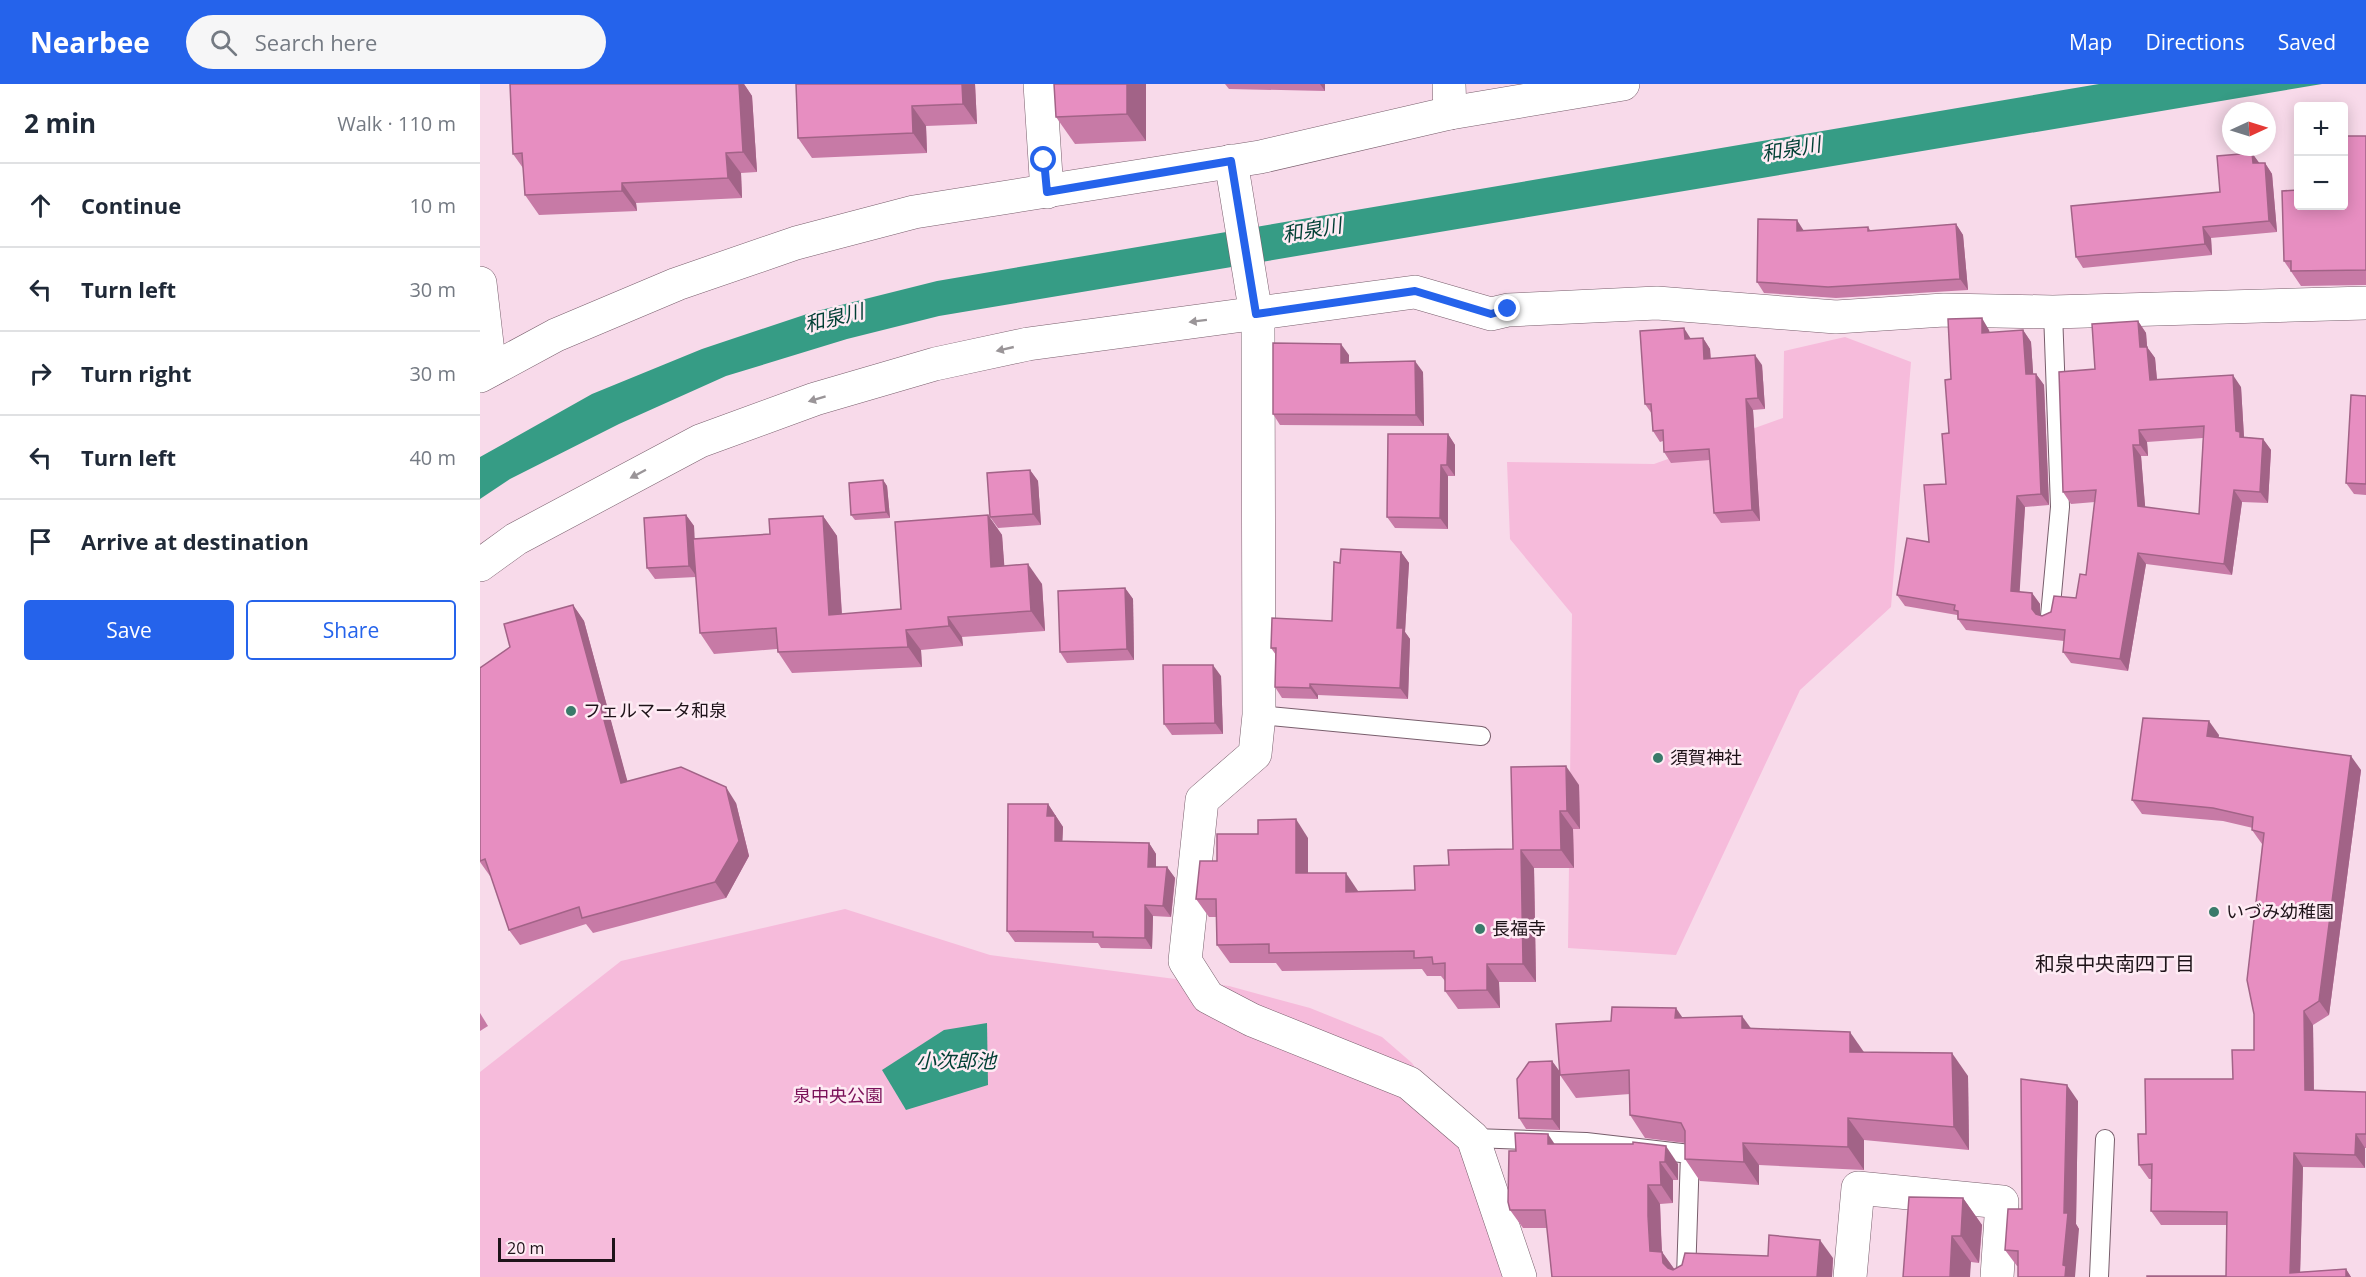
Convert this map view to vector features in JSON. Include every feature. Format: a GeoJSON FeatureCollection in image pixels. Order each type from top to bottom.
{"type":"FeatureCollection","features":[{"type":"Feature","properties":{"kind":"street"},"geometry":{"type":"LineString","coordinates":[[1040,84],[1047,192]]}},
{"type":"Feature","properties":{"kind":"street"},"geometry":{"type":"LineString","coordinates":[[480,283],[485,373],[556,335],[677,284],[796,243],[914,212],[1271,154],[1449,99],[1623,84]]}},
{"type":"Feature","properties":{"kind":"street"},"geometry":{"type":"LineString","coordinates":[[1231,161],[1254,302],[1260,367],[1259,715],[1254,754],[1202,800],[1185,961],[1208,997],[1252,1020],[1409,1083],[1473,1138],[1520,1277]]}},
{"type":"Feature","properties":{"kind":"street"},"geometry":{"type":"LineString","coordinates":[[480,565],[516,538],[700,441],[815,399],[935,364],[1028,344],[1254,302],[1415,291],[1491,314],[1508,309],[1657,303],[1836,317],[1944,310],[2053,312],[2366,303]]}},
{"type":"Feature","properties":{"kind":"street"},"geometry":{"type":"LineString","coordinates":[[1850,1277],[1858,1188],[2002,1202],[1997,1277]]}},
{"type":"Feature","properties":{"kind":"lane"},"geometry":{"type":"LineString","coordinates":[[2050,616],[2060,507],[2053,312]]}},
{"type":"Feature","properties":{"kind":"lane"},"geometry":{"type":"LineString","coordinates":[[1259,715],[1481,736]]}},
{"type":"Feature","properties":{"kind":"lane"},"geometry":{"type":"LineString","coordinates":[[1473,1138],[1586,1142],[1690,1154],[1686,1277]]}},
{"type":"Feature","properties":{"kind":"lane"},"geometry":{"type":"LineString","coordinates":[[2099,1277],[2104,1139]]}},
{"type":"Feature","properties":{"kind":"green space"},"geometry":{"type":"Polygon","coordinates":[[[1845,337],[1911,362],[1891,607],[1800,690],[1676,955],[1568,948],[1572,614],[1510,539],[1507,462],[1654,464],[1783,418],[1784,351],[1845,337]]]}},
{"type":"Feature","properties":{"kind":"green space","name":"泉中央公園"},"geometry":{"type":"Polygon","coordinates":[[[845,909],[990,955],[1229,986],[1310,1008],[1382,1037],[1412,1063],[1460,1133],[1506,1277],[480,1277],[480,1072],[621,961],[845,909]]]}},
{"type":"Feature","properties":{"kind":"water","name":"和泉川"},"geometry":{"type":"Polygon","coordinates":[[[2099,84],[2322,84],[939,316],[847,339],[726,376],[619,424],[510,479],[480,499],[480,457],[592,394],[702,349],[813,312],[937,281],[2099,84]]]}},
{"type":"Feature","properties":{"kind":"water","name":"小次郎池"},"geometry":{"type":"Polygon","coordinates":[[[987,1023],[988,1085],[906,1110],[882,1070],[944,1030],[987,1023]]]}},
{"type":"Feature","properties":{"kind":"building"},"geometry":{"type":"Polygon","coordinates":[[[510,84],[739,84],[743,152],[726,153],[728,178],[622,183],[622,191],[525,195],[522,153],[513,154],[510,84]]]}},
{"type":"Feature","properties":{"kind":"building"},"geometry":{"type":"Polygon","coordinates":[[[796,84],[962,84],[963,104],[912,106],[913,133],[798,138],[796,84]]]}},
{"type":"Feature","properties":{"kind":"building"},"geometry":{"type":"Polygon","coordinates":[[[1054,84],[1127,84],[1127,114],[1056,117],[1054,84]]]}},
{"type":"Feature","properties":{"kind":"building"},"geometry":{"type":"Polygon","coordinates":[[[2348,136],[2366,136],[2366,270],[2291,271],[2291,261],[2284,261],[2282,191],[2294,190],[2294,210],[2348,210],[2348,136]]]}},
{"type":"Feature","properties":{"kind":"building"},"geometry":{"type":"Polygon","coordinates":[[[2217,156],[2252,156],[2253,163],[2265,163],[2269,221],[2203,227],[2205,244],[2076,257],[2071,206],[2220,192],[2217,156]]]}},
{"type":"Feature","properties":{"kind":"building"},"geometry":{"type":"Polygon","coordinates":[[[1758,219],[1797,220],[1797,231],[1868,227],[1868,231],[1956,224],[1960,279],[1828,287],[1757,282],[1758,219]]]}},
{"type":"Feature","properties":{"kind":"building"},"geometry":{"type":"Polygon","coordinates":[[[1982,318],[1982,333],[2023,330],[2026,374],[2036,374],[2041,494],[2017,496],[2011,591],[2032,593],[2032,609],[2036,614],[2042,616],[2051,612],[2054,596],[2076,598],[2080,574],[2086,575],[2096,490],[2063,492],[2059,372],[2095,369],[2092,324],[2138,321],[2140,347],[2147,347],[2150,380],[2233,375],[2236,431],[2240,432],[2240,437],[2263,439],[2260,492],[2234,490],[2224,564],[2138,553],[2120,659],[2063,652],[2065,630],[1958,619],[1958,611],[1954,610],[1955,605],[1897,595],[1907,538],[1929,542],[1924,485],[1946,484],[1942,434],[1949,433],[1945,380],[1951,379],[1948,319],[1982,318]],[[2204,426],[2139,430],[2140,445],[2133,445],[2138,506],[2199,514],[2204,426]]]}},
{"type":"Feature","properties":{"kind":"building"},"geometry":{"type":"Polygon","coordinates":[[[1684,328],[1685,339],[1703,338],[1704,359],[1755,355],[1758,398],[1746,399],[1752,510],[1714,513],[1709,449],[1664,452],[1663,430],[1653,431],[1651,404],[1645,404],[1640,331],[1684,328]]]}},
{"type":"Feature","properties":{"kind":"building"},"geometry":{"type":"Polygon","coordinates":[[[1273,343],[1341,344],[1341,363],[1415,361],[1416,415],[1273,414],[1273,343]]]}},
{"type":"Feature","properties":{"kind":"building"},"geometry":{"type":"Polygon","coordinates":[[[2351,395],[2366,396],[2366,484],[2346,483],[2351,395]]]}},
{"type":"Feature","properties":{"kind":"building"},"geometry":{"type":"Polygon","coordinates":[[[1388,434],[1448,434],[1447,465],[1441,465],[1440,518],[1387,517],[1388,434]]]}},
{"type":"Feature","properties":{"kind":"building"},"geometry":{"type":"Polygon","coordinates":[[[1030,470],[1033,514],[990,517],[987,473],[1030,470]]]}},
{"type":"Feature","properties":{"kind":"building"},"geometry":{"type":"Polygon","coordinates":[[[883,480],[886,512],[851,515],[849,483],[883,480]]]}},
{"type":"Feature","properties":{"kind":"building"},"geometry":{"type":"Polygon","coordinates":[[[686,515],[689,566],[647,568],[644,518],[686,515]]]}},
{"type":"Feature","properties":{"kind":"building"},"geometry":{"type":"Polygon","coordinates":[[[988,515],[991,567],[1028,564],[1031,611],[948,617],[949,626],[906,630],[908,647],[778,652],[776,628],[700,633],[693,539],[770,534],[769,519],[823,516],[829,615],[901,609],[895,522],[988,515]]]}},
{"type":"Feature","properties":{"kind":"building"},"geometry":{"type":"Polygon","coordinates":[[[1341,549],[1401,552],[1397,628],[1403,628],[1400,688],[1310,684],[1310,688],[1275,687],[1276,648],[1271,648],[1272,618],[1332,621],[1334,562],[1340,563],[1341,549]]]}},
{"type":"Feature","properties":{"kind":"building"},"geometry":{"type":"Polygon","coordinates":[[[1125,588],[1127,649],[1060,652],[1058,591],[1125,588]]]}},
{"type":"Feature","properties":{"kind":"building"},"geometry":{"type":"Polygon","coordinates":[[[573,605],[621,783],[681,767],[726,787],[739,841],[715,882],[582,918],[579,907],[509,930],[485,859],[480,861],[480,668],[510,647],[504,624],[573,605]]]}},
{"type":"Feature","properties":{"kind":"building"},"geometry":{"type":"Polygon","coordinates":[[[1163,665],[1213,665],[1215,723],[1164,724],[1163,665]]]}},
{"type":"Feature","properties":{"kind":"building"},"geometry":{"type":"Polygon","coordinates":[[[2143,718],[2209,721],[2207,736],[2351,756],[2319,1001],[2304,1011],[2305,1090],[2366,1092],[2366,1134],[2356,1134],[2355,1155],[2294,1153],[2290,1273],[2346,1269],[2346,1277],[2147,1277],[2226,1276],[2227,1212],[2151,1211],[2152,1164],[2139,1165],[2138,1134],[2146,1134],[2145,1079],[2233,1079],[2232,1050],[2254,1050],[2254,1014],[2247,980],[2264,833],[2252,830],[2253,817],[2213,808],[2132,800],[2143,718]]]}},
{"type":"Feature","properties":{"kind":"building"},"geometry":{"type":"Polygon","coordinates":[[[1566,766],[1567,811],[1560,811],[1561,850],[1521,850],[1523,964],[1487,964],[1487,990],[1445,991],[1445,963],[1433,964],[1432,957],[1414,958],[1414,951],[1269,953],[1269,944],[1217,945],[1216,899],[1196,899],[1200,861],[1217,861],[1217,834],[1258,834],[1258,820],[1296,819],[1296,873],[1346,873],[1346,892],[1415,890],[1414,866],[1449,865],[1448,850],[1513,849],[1511,767],[1566,766]]]}},
{"type":"Feature","properties":{"kind":"building"},"geometry":{"type":"Polygon","coordinates":[[[1008,804],[1048,804],[1047,816],[1055,816],[1055,841],[1149,843],[1148,867],[1167,867],[1163,906],[1145,905],[1145,938],[1093,937],[1093,932],[1007,931],[1008,804]]]}},
{"type":"Feature","properties":{"kind":"building"},"geometry":{"type":"Polygon","coordinates":[[[1612,1007],[1676,1008],[1675,1018],[1742,1016],[1742,1028],[1850,1032],[1850,1052],[1952,1053],[1954,1127],[1848,1118],[1848,1147],[1743,1143],[1744,1162],[1685,1159],[1685,1131],[1681,1123],[1630,1115],[1629,1070],[1560,1075],[1556,1024],[1611,1021],[1612,1007]]]}},
{"type":"Feature","properties":{"kind":"building"},"geometry":{"type":"Polygon","coordinates":[[[1552,1061],[1552,1119],[1519,1118],[1517,1079],[1529,1062],[1552,1061]]]}},
{"type":"Feature","properties":{"kind":"building"},"geometry":{"type":"Polygon","coordinates":[[[2021,1079],[2067,1085],[2064,1213],[2068,1213],[2063,1265],[2066,1266],[2065,1277],[2018,1277],[2018,1251],[2005,1250],[2008,1209],[2022,1209],[2021,1079]]]}},
{"type":"Feature","properties":{"kind":"building"},"geometry":{"type":"Polygon","coordinates":[[[1515,1133],[1548,1134],[1548,1144],[1633,1144],[1633,1142],[1666,1146],[1665,1162],[1660,1162],[1661,1185],[1648,1185],[1648,1216],[1650,1251],[1662,1252],[1663,1263],[1668,1268],[1673,1270],[1682,1265],[1685,1253],[1768,1256],[1769,1235],[1820,1240],[1817,1277],[1552,1277],[1545,1210],[1510,1210],[1508,1202],[1509,1151],[1516,1151],[1515,1133]]]}},
{"type":"Feature","properties":{"kind":"building"},"geometry":{"type":"Polygon","coordinates":[[[1909,1197],[1963,1198],[1961,1236],[1952,1236],[1950,1277],[1903,1277],[1909,1197]]]}},
{"type":"Feature","properties":{"kind":"place","name":"フェルマータ和泉"},"geometry":{"type":"Point","coordinates":[571,711]}},
{"type":"Feature","properties":{"kind":"place","name":"須賀神社"},"geometry":{"type":"Point","coordinates":[1658,758]}},
{"type":"Feature","properties":{"kind":"place","name":"いづみ幼稚園"},"geometry":{"type":"Point","coordinates":[2214,912]}},
{"type":"Feature","properties":{"kind":"place","name":"長福寺"},"geometry":{"type":"Point","coordinates":[1480,929]}},
{"type":"Feature","properties":{"kind":"district","name":"和泉中央南四丁目"},"geometry":{"type":"Point","coordinates":[2115,964]}},
{"type":"Feature","properties":{"kind":"route"},"geometry":{"type":"LineString","coordinates":[[1044,160],[1047,192],[1231,161],[1256,314],[1415,291],[1491,314],[1508,309]]}}]}
